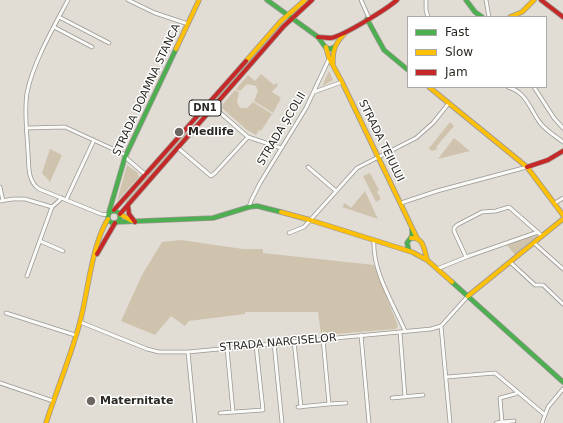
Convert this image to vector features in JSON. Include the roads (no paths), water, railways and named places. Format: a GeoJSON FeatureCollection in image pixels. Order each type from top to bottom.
{"type":"FeatureCollection","features":[{"type":"Feature","properties":{"kind":"main road","name":"STRADA DOAMNA STANCA"},"geometry":{"type":"LineString","coordinates":[[46,423],[80,322],[100,236],[109,216],[126,156],[142,118],[199,0]]}},
{"type":"Feature","properties":{"kind":"main road"},"geometry":{"type":"LineString","coordinates":[[267,0],[318,37],[325,46],[329,59],[333,64]]}},
{"type":"Feature","properties":{"kind":"main road","name":"DN1"},"geometry":{"type":"LineString","coordinates":[[109,216],[281,21],[305,0]]}},
{"type":"Feature","properties":{"kind":"main road","name":"DN1"},"geometry":{"type":"LineString","coordinates":[[120,214],[280,30],[312,0]]}},
{"type":"Feature","properties":{"kind":"main road"},"geometry":{"type":"LineString","coordinates":[[325,46],[325,42],[329,39],[344,34],[390,6],[397,0]]}},
{"type":"Feature","properties":{"kind":"main road"},"geometry":{"type":"LineString","coordinates":[[466,0],[480,16]]}},
{"type":"Feature","properties":{"kind":"main road"},"geometry":{"type":"LineString","coordinates":[[512,16],[522,12],[534,0]]}},
{"type":"Feature","properties":{"kind":"main road"},"geometry":{"type":"LineString","coordinates":[[541,0],[563,16]]}},
{"type":"Feature","properties":{"kind":"main road"},"geometry":{"type":"LineString","coordinates":[[368,18],[384,50],[407,69]]}},
{"type":"Feature","properties":{"kind":"main road"},"geometry":{"type":"LineString","coordinates":[[325,46],[329,49],[334,46],[344,34]]}},
{"type":"Feature","properties":{"kind":"main road"},"geometry":{"type":"LineString","coordinates":[[318,37],[334,41],[332,53],[333,64]]}},
{"type":"Feature","properties":{"kind":"main road","name":"STRADA TEIULUI"},"geometry":{"type":"LineString","coordinates":[[333,64],[417,238]]}},
{"type":"Feature","properties":{"kind":"main road"},"geometry":{"type":"LineString","coordinates":[[430,88],[526,167],[563,215]]}},
{"type":"Feature","properties":{"kind":"main road"},"geometry":{"type":"LineString","coordinates":[[557,154],[563,147]]}},
{"type":"Feature","properties":{"kind":"main road"},"geometry":{"type":"LineString","coordinates":[[526,167],[548,160],[563,151]]}},
{"type":"Feature","properties":{"kind":"main road"},"geometry":{"type":"LineString","coordinates":[[128,206],[129,214],[135,222]]}},
{"type":"Feature","properties":{"kind":"main road"},"geometry":{"type":"LineString","coordinates":[[109,216],[111,222],[213,218],[249,207],[263,207],[310,220],[413,253],[418,253],[427,259],[563,382]]}},
{"type":"Feature","properties":{"kind":"main road"},"geometry":{"type":"LineString","coordinates":[[114,210],[135,222]]}},
{"type":"Feature","properties":{"kind":"main road"},"geometry":{"type":"LineString","coordinates":[[116,222],[120,219],[120,214]]}},
{"type":"Feature","properties":{"kind":"main road"},"geometry":{"type":"LineString","coordinates":[[468,296],[563,219]]}},
{"type":"Feature","properties":{"kind":"main road","name":"STRADA DOAMNA STANCA"},"geometry":{"type":"LineString","coordinates":[[95,257],[111,228],[116,222]]}},
{"type":"Feature","properties":{"kind":"main road"},"geometry":{"type":"LineString","coordinates":[[409,251],[407,246],[408,241],[413,234],[412,226]]}},
{"type":"Feature","properties":{"kind":"main road"},"geometry":{"type":"LineString","coordinates":[[411,238],[417,238],[422,242],[422,248],[427,259]]}},
{"type":"Feature","properties":{"kind":"main road"},"geometry":{"type":"LineString","coordinates":[[395,247],[401,248],[407,246]]}},
{"type":"Feature","properties":{"kind":"main road"},"geometry":{"type":"LineString","coordinates":[[418,253],[422,248]]}},
{"type":"Feature","properties":{"kind":"street"},"geometry":{"type":"LineString","coordinates":[[68,0],[39,59],[28,90],[27,128],[29,168],[32,182],[39,188],[103,215],[109,216]]}},
{"type":"Feature","properties":{"kind":"street"},"geometry":{"type":"LineString","coordinates":[[128,0],[155,13],[188,24]]}},
{"type":"Feature","properties":{"kind":"street"},"geometry":{"type":"LineString","coordinates":[[361,0],[368,18]]}},
{"type":"Feature","properties":{"kind":"street"},"geometry":{"type":"LineString","coordinates":[[426,0],[428,16]]}},
{"type":"Feature","properties":{"kind":"street"},"geometry":{"type":"LineString","coordinates":[[486,0],[489,16]]}},
{"type":"Feature","properties":{"kind":"street"},"geometry":{"type":"LineString","coordinates":[[59,17],[109,43]]}},
{"type":"Feature","properties":{"kind":"street"},"geometry":{"type":"LineString","coordinates":[[54,27],[92,47]]}},
{"type":"Feature","properties":{"kind":"street","name":"STRADA ȘCOLII"},"geometry":{"type":"LineString","coordinates":[[249,207],[256,189],[306,108],[329,59]]}},
{"type":"Feature","properties":{"kind":"street"},"geometry":{"type":"LineString","coordinates":[[314,92],[342,82]]}},
{"type":"Feature","properties":{"kind":"street"},"geometry":{"type":"LineString","coordinates":[[510,88],[523,95],[541,124],[563,142]]}},
{"type":"Feature","properties":{"kind":"street"},"geometry":{"type":"LineString","coordinates":[[535,88],[554,118],[563,128]]}},
{"type":"Feature","properties":{"kind":"street","name":"DN1"},"geometry":{"type":"LineString","coordinates":[[209,103],[214,107]]}},
{"type":"Feature","properties":{"kind":"street"},"geometry":{"type":"LineString","coordinates":[[289,233],[302,228],[357,168],[416,138],[433,123],[449,103]]}},
{"type":"Feature","properties":{"kind":"street"},"geometry":{"type":"LineString","coordinates":[[214,107],[248,137],[282,146]]}},
{"type":"Feature","properties":{"kind":"street","name":"DN1"},"geometry":{"type":"LineString","coordinates":[[193,121],[198,125]]}},
{"type":"Feature","properties":{"kind":"street"},"geometry":{"type":"LineString","coordinates":[[27,128],[65,127],[126,156],[146,175]]}},
{"type":"Feature","properties":{"kind":"street"},"geometry":{"type":"LineString","coordinates":[[178,148],[209,176],[215,173],[248,137]]}},
{"type":"Feature","properties":{"kind":"street"},"geometry":{"type":"LineString","coordinates":[[66,200],[94,140]]}},
{"type":"Feature","properties":{"kind":"street"},"geometry":{"type":"LineString","coordinates":[[308,167],[336,191]]}},
{"type":"Feature","properties":{"kind":"street"},"geometry":{"type":"LineString","coordinates":[[401,203],[437,191],[526,167]]}},
{"type":"Feature","properties":{"kind":"street"},"geometry":{"type":"LineString","coordinates":[[0,187],[1,201],[25,199],[52,207]]}},
{"type":"Feature","properties":{"kind":"street"},"geometry":{"type":"LineString","coordinates":[[27,276],[52,207],[62,198]]}},
{"type":"Feature","properties":{"kind":"street"},"geometry":{"type":"LineString","coordinates":[[555,203],[563,198]]}},
{"type":"Feature","properties":{"kind":"street"},"geometry":{"type":"LineString","coordinates":[[466,257],[454,228],[456,225],[482,212],[496,211],[509,207],[542,236]]}},
{"type":"Feature","properties":{"kind":"street"},"geometry":{"type":"LineString","coordinates":[[438,269],[466,257],[538,232]]}},
{"type":"Feature","properties":{"kind":"street"},"geometry":{"type":"LineString","coordinates":[[374,240],[374,252],[377,267],[405,331]]}},
{"type":"Feature","properties":{"kind":"street"},"geometry":{"type":"LineString","coordinates":[[40,241],[63,251]]}},
{"type":"Feature","properties":{"kind":"street"},"geometry":{"type":"LineString","coordinates":[[534,243],[563,269]]}},
{"type":"Feature","properties":{"kind":"street"},"geometry":{"type":"LineString","coordinates":[[510,262],[534,284],[542,285],[563,304]]}},
{"type":"Feature","properties":{"kind":"street"},"geometry":{"type":"LineString","coordinates":[[450,423],[447,377],[441,326],[468,296]]}},
{"type":"Feature","properties":{"kind":"street"},"geometry":{"type":"LineString","coordinates":[[6,313],[75,335]]}},
{"type":"Feature","properties":{"kind":"street","name":"STRADA NARCISELOR"},"geometry":{"type":"LineString","coordinates":[[80,322],[147,349],[159,352],[188,352],[431,329],[441,326]]}},
{"type":"Feature","properties":{"kind":"street"},"geometry":{"type":"LineString","coordinates":[[400,332],[405,396]]}},
{"type":"Feature","properties":{"kind":"street"},"geometry":{"type":"LineString","coordinates":[[361,335],[369,423]]}},
{"type":"Feature","properties":{"kind":"street"},"geometry":{"type":"LineString","coordinates":[[323,339],[329,404]]}},
{"type":"Feature","properties":{"kind":"street"},"geometry":{"type":"LineString","coordinates":[[294,341],[300,407],[346,402]]}},
{"type":"Feature","properties":{"kind":"street"},"geometry":{"type":"LineString","coordinates":[[274,343],[282,423]]}},
{"type":"Feature","properties":{"kind":"street"},"geometry":{"type":"LineString","coordinates":[[220,413],[263,410],[256,345]]}},
{"type":"Feature","properties":{"kind":"street"},"geometry":{"type":"LineString","coordinates":[[227,348],[234,412]]}},
{"type":"Feature","properties":{"kind":"street"},"geometry":{"type":"LineString","coordinates":[[188,352],[195,423]]}},
{"type":"Feature","properties":{"kind":"street"},"geometry":{"type":"LineString","coordinates":[[447,377],[496,374],[544,414]]}},
{"type":"Feature","properties":{"kind":"street"},"geometry":{"type":"LineString","coordinates":[[0,383],[53,402]]}},
{"type":"Feature","properties":{"kind":"street"},"geometry":{"type":"LineString","coordinates":[[542,423],[544,414],[548,407],[563,389]]}},
{"type":"Feature","properties":{"kind":"street"},"geometry":{"type":"LineString","coordinates":[[502,422],[500,398],[518,392]]}},
{"type":"Feature","properties":{"kind":"street"},"geometry":{"type":"LineString","coordinates":[[392,398],[423,395]]}},
{"type":"Feature","properties":{"kind":"street"},"geometry":{"type":"LineString","coordinates":[[496,423],[514,421]]}},
{"type":"Feature","properties":{"kind":"place","name":"Medlife"},"geometry":{"type":"Point","coordinates":[179,132]}},
{"type":"Feature","properties":{"kind":"place","name":"Maternitate"},"geometry":{"type":"Point","coordinates":[91,401]}}]}
